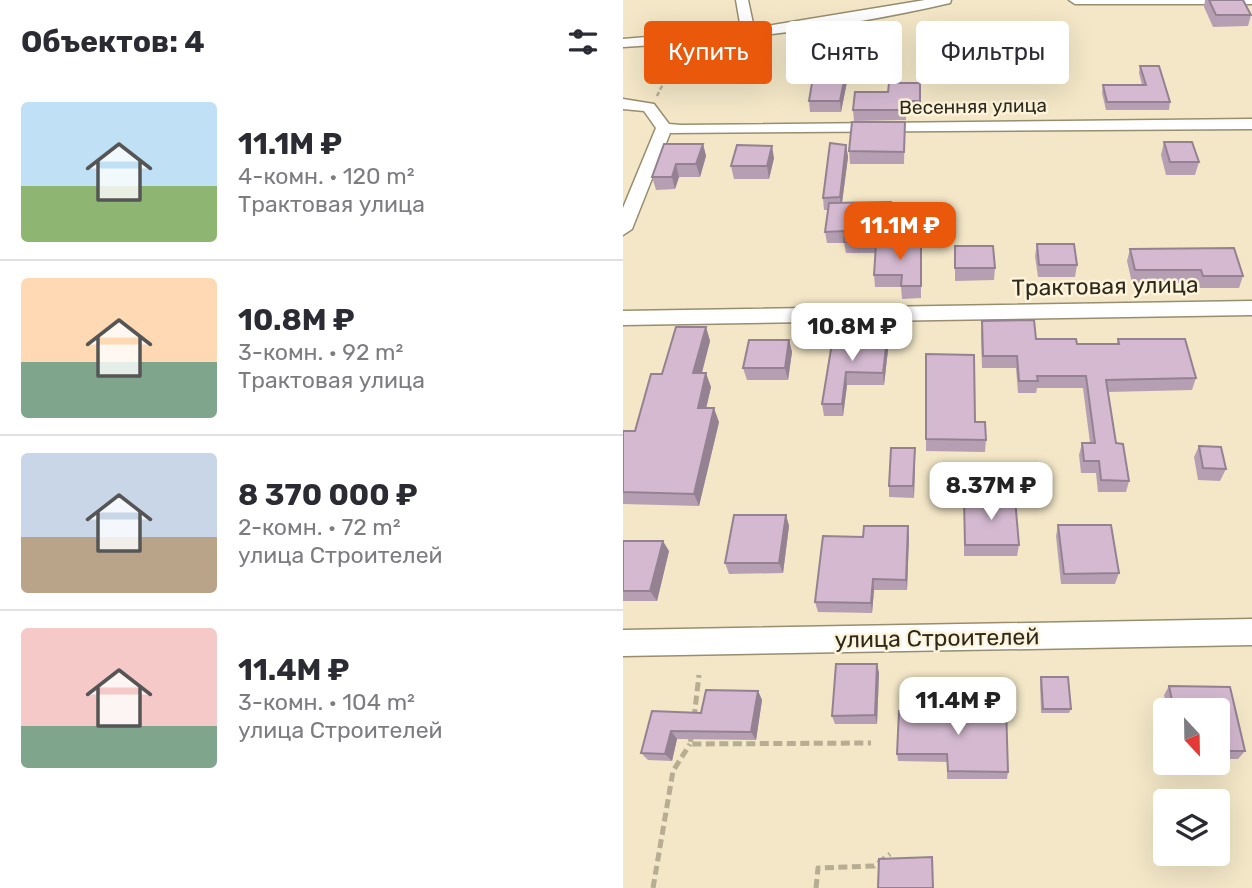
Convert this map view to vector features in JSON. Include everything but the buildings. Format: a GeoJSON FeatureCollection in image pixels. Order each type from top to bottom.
{"type":"FeatureCollection","features":[{"type":"Feature","properties":{"kind":"street"},"geometry":{"type":"LineString","coordinates":[[742,0],[746,21]]}},
{"type":"Feature","properties":{"kind":"street"},"geometry":{"type":"LineString","coordinates":[[772,29],[848,19],[945,0]]}},
{"type":"Feature","properties":{"kind":"street"},"geometry":{"type":"LineString","coordinates":[[1075,0],[1252,0]]}},
{"type":"Feature","properties":{"kind":"street"},"geometry":{"type":"LineString","coordinates":[[623,43],[644,41]]}},
{"type":"Feature","properties":{"kind":"street"},"geometry":{"type":"LineString","coordinates":[[623,104],[644,105],[654,110],[664,128],[623,229]]}},
{"type":"Feature","properties":{"kind":"street","name":"Весенняя улица"},"geometry":{"type":"LineString","coordinates":[[664,128],[681,130],[1252,124]]}},
{"type":"Feature","properties":{"kind":"street","name":"Трактовая улица"},"geometry":{"type":"LineString","coordinates":[[623,318],[1252,308]]}},
{"type":"Feature","properties":{"kind":"street","name":"улица Строителей"},"geometry":{"type":"LineString","coordinates":[[623,643],[1252,632]]}},
{"type":"Feature","properties":{"kind":"path"},"geometry":{"type":"LineString","coordinates":[[644,105],[659,95],[664,84]]}},
{"type":"Feature","properties":{"kind":"path"},"geometry":{"type":"LineString","coordinates":[[653,888],[673,771],[690,744],[699,675]]}},
{"type":"Feature","properties":{"kind":"path"},"geometry":{"type":"LineString","coordinates":[[690,744],[871,743]]}},
{"type":"Feature","properties":{"kind":"path"},"geometry":{"type":"LineString","coordinates":[[816,888],[818,868],[874,866],[890,855]]}}]}
